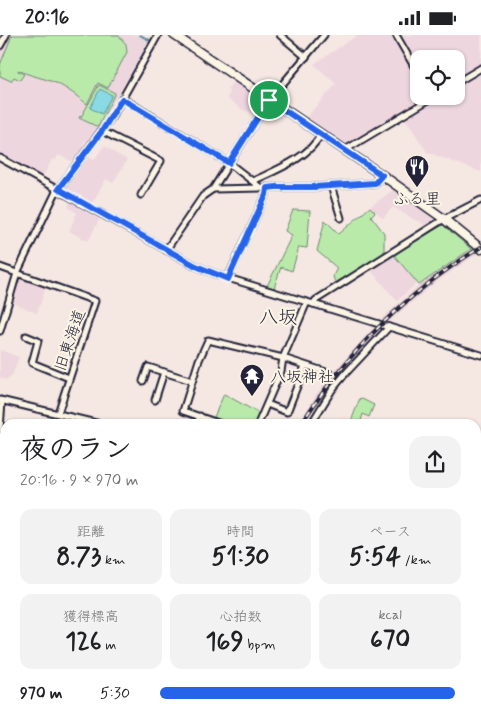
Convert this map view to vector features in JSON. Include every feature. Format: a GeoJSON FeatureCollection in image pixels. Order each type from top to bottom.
{"type":"FeatureCollection","features":[{"type":"Feature","properties":{"kind":"main road"},"geometry":{"type":"LineString","coordinates":[[174,35],[382,175],[444,219],[481,249]]}},
{"type":"Feature","properties":{"kind":"street"},"geometry":{"type":"LineString","coordinates":[[0,46],[6,35]]}},
{"type":"Feature","properties":{"kind":"street"},"geometry":{"type":"LineString","coordinates":[[0,331],[17,273],[46,211],[58,189],[102,131],[158,35]]}},
{"type":"Feature","properties":{"kind":"street"},"geometry":{"type":"LineString","coordinates":[[280,35],[306,57]]}},
{"type":"Feature","properties":{"kind":"street"},"geometry":{"type":"LineString","coordinates":[[166,250],[203,196],[213,189],[269,100],[324,35]]}},
{"type":"Feature","properties":{"kind":"street"},"geometry":{"type":"LineString","coordinates":[[396,35],[410,59]]}},
{"type":"Feature","properties":{"kind":"street"},"geometry":{"type":"LineString","coordinates":[[465,78],[481,68]]}},
{"type":"Feature","properties":{"kind":"street"},"geometry":{"type":"LineString","coordinates":[[122,99],[229,163],[264,188],[266,195],[228,279]]}},
{"type":"Feature","properties":{"kind":"street"},"geometry":{"type":"LineString","coordinates":[[345,150],[420,105]]}},
{"type":"Feature","properties":{"kind":"street"},"geometry":{"type":"LineString","coordinates":[[102,131],[161,161],[141,195]]}},
{"type":"Feature","properties":{"kind":"street"},"geometry":{"type":"LineString","coordinates":[[253,181],[302,155],[312,147],[321,134]]}},
{"type":"Feature","properties":{"kind":"street"},"geometry":{"type":"LineString","coordinates":[[0,158],[196,266],[228,279],[481,355]]}},
{"type":"Feature","properties":{"kind":"street"},"geometry":{"type":"LineString","coordinates":[[213,189],[375,183],[382,175]]}},
{"type":"Feature","properties":{"kind":"street"},"geometry":{"type":"LineString","coordinates":[[138,185],[144,189]]}},
{"type":"Feature","properties":{"kind":"street"},"geometry":{"type":"LineString","coordinates":[[331,186],[341,218]]}},
{"type":"Feature","properties":{"kind":"street"},"geometry":{"type":"LineString","coordinates":[[260,419],[281,371],[283,359],[310,303],[444,219],[481,200]]}},
{"type":"Feature","properties":{"kind":"street","name":"旧東海道"},"geometry":{"type":"LineString","coordinates":[[0,267],[95,301],[58,413]]}},
{"type":"Feature","properties":{"kind":"street"},"geometry":{"type":"LineString","coordinates":[[314,419],[340,379],[389,327]]}},
{"type":"Feature","properties":{"kind":"street"},"geometry":{"type":"LineString","coordinates":[[26,336],[38,341],[32,363],[69,379]]}},
{"type":"Feature","properties":{"kind":"street"},"geometry":{"type":"LineString","coordinates":[[208,419],[183,411],[208,340],[329,373]]}},
{"type":"Feature","properties":{"kind":"street"},"geometry":{"type":"LineString","coordinates":[[267,404],[287,412],[305,365]]}},
{"type":"Feature","properties":{"kind":"street"},"geometry":{"type":"LineString","coordinates":[[143,381],[148,367],[192,381]]}},
{"type":"Feature","properties":{"kind":"street"},"geometry":{"type":"LineString","coordinates":[[155,401],[164,372]]}},
{"type":"Feature","properties":{"kind":"street"},"geometry":{"type":"LineString","coordinates":[[0,419],[1,400],[81,419]]}},
{"type":"Feature","properties":{"kind":"shaded area"},"geometry":{"type":"Polygon","coordinates":[[[8,35],[138,35],[150,41],[98,128],[90,140],[85,141],[82,145],[84,148],[74,162],[58,155],[56,160],[52,159],[42,178],[0,156],[0,50],[8,35]]]}},
{"type":"Feature","properties":{"kind":"shaded area"},"geometry":{"type":"Polygon","coordinates":[[[358,35],[393,35],[410,64],[410,105],[415,105],[347,145],[305,119],[336,84],[314,64],[358,35]]]}},
{"type":"Feature","properties":{"kind":"shaded area"},"geometry":{"type":"Polygon","coordinates":[[[399,35],[481,35],[481,66],[465,76],[465,50],[410,50],[410,53],[399,35]]]}},
{"type":"Feature","properties":{"kind":"shaded area"},"geometry":{"type":"Polygon","coordinates":[[[481,70],[481,172],[427,152],[405,118],[425,105],[465,105],[465,80],[481,70]]]}},
{"type":"Feature","properties":{"kind":"shaded area"},"geometry":{"type":"Polygon","coordinates":[[[234,81],[264,102],[257,114],[243,110],[227,98],[230,92],[227,90],[234,81]]]}},
{"type":"Feature","properties":{"kind":"shaded area"},"geometry":{"type":"Polygon","coordinates":[[[104,146],[127,160],[113,183],[106,179],[91,205],[64,189],[64,187],[86,156],[94,160],[104,146]]]}},
{"type":"Feature","properties":{"kind":"shaded area"},"geometry":{"type":"Polygon","coordinates":[[[393,190],[435,221],[427,228],[418,220],[393,207],[383,218],[370,207],[393,190]]]}},
{"type":"Feature","properties":{"kind":"shaded area"},"geometry":{"type":"Polygon","coordinates":[[[71,199],[101,216],[88,241],[69,231],[77,213],[68,207],[71,199]]]}},
{"type":"Feature","properties":{"kind":"shaded area"},"geometry":{"type":"Polygon","coordinates":[[[472,249],[477,254],[433,284],[387,323],[379,321],[419,285],[472,249]]]}},
{"type":"Feature","properties":{"kind":"shaded area"},"geometry":{"type":"Polygon","coordinates":[[[393,254],[418,282],[397,301],[369,268],[393,254]]]}},
{"type":"Feature","properties":{"kind":"shaded area"},"geometry":{"type":"Polygon","coordinates":[[[20,278],[46,287],[37,313],[11,302],[20,278]]]}},
{"type":"Feature","properties":{"kind":"shaded area"},"geometry":{"type":"Polygon","coordinates":[[[376,325],[382,327],[337,376],[307,419],[302,419],[316,395],[336,369],[376,325]]]}},
{"type":"Feature","properties":{"kind":"shaded area"},"geometry":{"type":"Polygon","coordinates":[[[0,350],[19,357],[12,376],[7,380],[0,378],[0,350]]]}},
{"type":"Feature","properties":{"kind":"green space"},"geometry":{"type":"Polygon","coordinates":[[[12,35],[118,35],[126,44],[127,52],[108,88],[98,83],[87,104],[56,83],[18,70],[24,74],[20,80],[14,77],[11,81],[0,76],[0,65],[12,35]]]}},
{"type":"Feature","properties":{"kind":"green space"},"geometry":{"type":"Polygon","coordinates":[[[99,85],[115,93],[98,127],[79,118],[99,85]]]}},
{"type":"Feature","properties":{"kind":"green space"},"geometry":{"type":"Polygon","coordinates":[[[370,207],[375,212],[371,216],[384,233],[384,254],[335,283],[333,276],[337,268],[317,251],[325,220],[339,234],[370,207]]]}},
{"type":"Feature","properties":{"kind":"green space"},"geometry":{"type":"Polygon","coordinates":[[[293,210],[310,211],[307,248],[299,247],[292,271],[281,267],[274,288],[267,286],[292,235],[285,231],[293,210]]]}},
{"type":"Feature","properties":{"kind":"green space"},"geometry":{"type":"Polygon","coordinates":[[[443,225],[471,249],[419,285],[393,254],[443,225]]]}},
{"type":"Feature","properties":{"kind":"green space"},"geometry":{"type":"Polygon","coordinates":[[[224,394],[260,414],[258,419],[217,419],[214,417],[224,394]]]}},
{"type":"Feature","properties":{"kind":"green space"},"geometry":{"type":"Polygon","coordinates":[[[360,398],[374,405],[369,417],[363,414],[362,419],[352,419],[360,398]]]}},
{"type":"Feature","properties":{"kind":"water"},"geometry":{"type":"Polygon","coordinates":[[[100,89],[112,95],[102,114],[90,108],[100,89]]]}},
{"type":"Feature","properties":{"kind":"waterway"},"geometry":{"type":"LineString","coordinates":[[140,35],[151,41]]}},
{"type":"Feature","properties":{"kind":"railway"},"geometry":{"type":"LineString","coordinates":[[305,419],[339,371],[381,325],[428,284],[481,247]]}},
{"type":"Feature","properties":{"kind":"place","name":"ふる里"},"geometry":{"type":"Point","coordinates":[417,188]}},
{"type":"Feature","properties":{"kind":"place","name":"八坂神社"},"geometry":{"type":"Point","coordinates":[252,397]}},
{"type":"Feature","properties":{"kind":"district","name":"八坂"},"geometry":{"type":"Point","coordinates":[278,316]}},
{"type":"Feature","properties":{"kind":"route"},"geometry":{"type":"LineString","coordinates":[[122,99],[229,163],[269,100],[382,175],[375,183],[267,188],[266,195],[228,279],[196,266],[58,189],[102,131],[122,99]]}}]}
